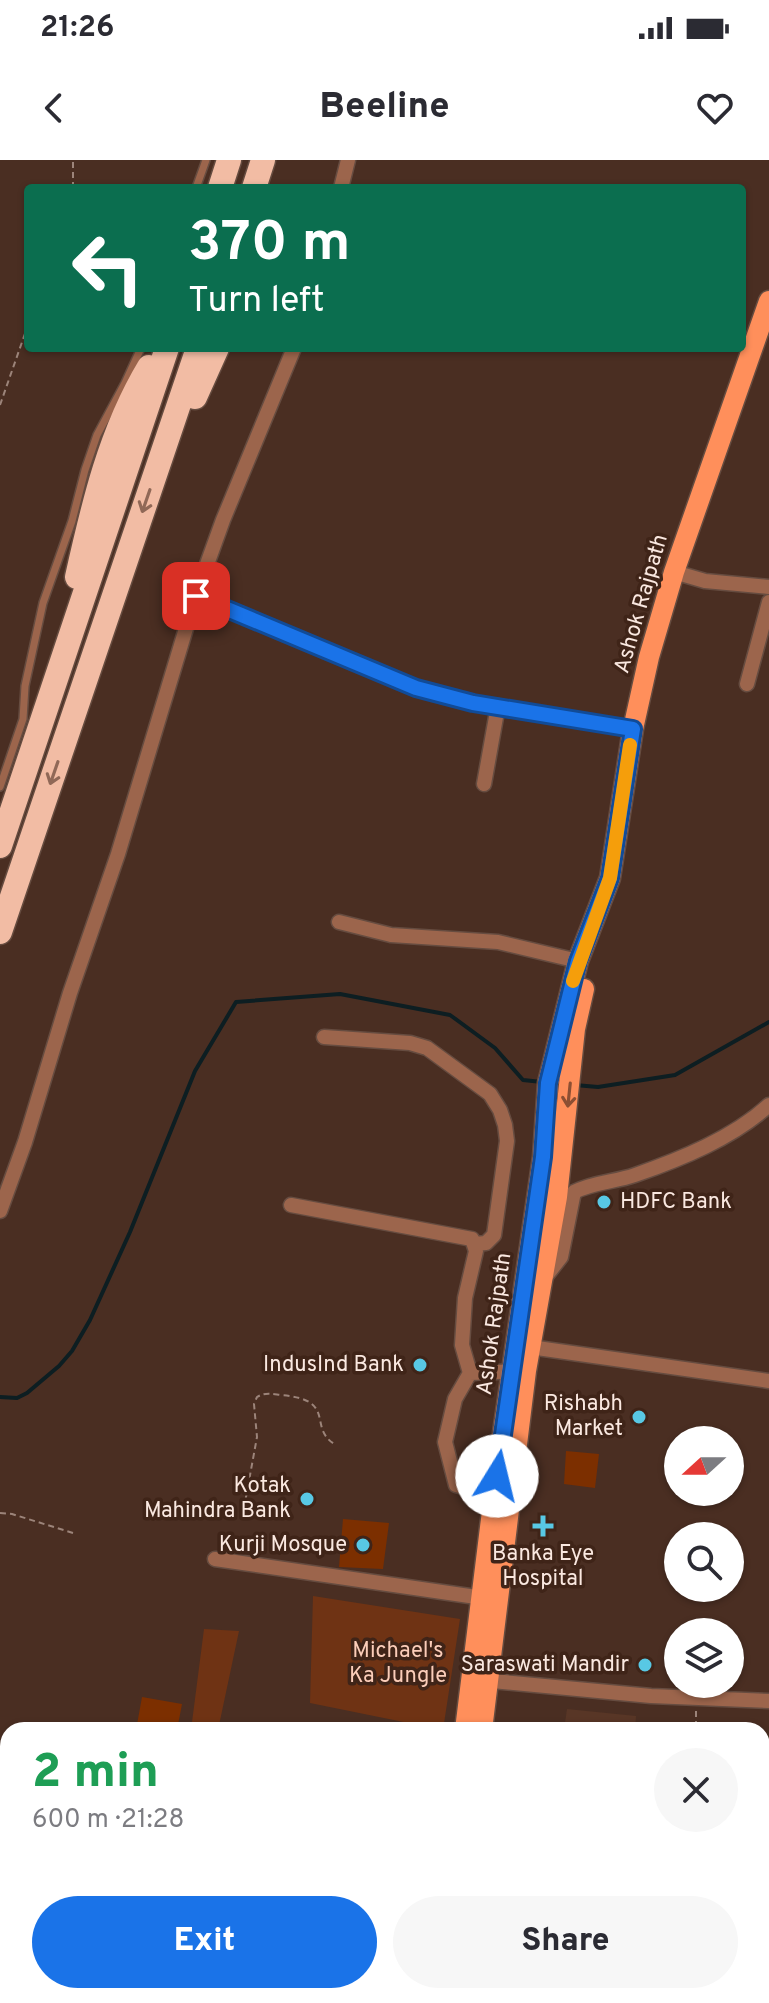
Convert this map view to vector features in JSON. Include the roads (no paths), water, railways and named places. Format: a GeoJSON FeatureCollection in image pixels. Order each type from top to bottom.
{"type":"FeatureCollection","features":[{"type":"Feature","properties":{"kind":"highway"},"geometry":{"type":"LineString","coordinates":[[221,184],[229,160]]}},
{"type":"Feature","properties":{"kind":"highway"},"geometry":{"type":"LineString","coordinates":[[257,184],[263,160]]}},
{"type":"Feature","properties":{"kind":"highway"},"geometry":{"type":"LineString","coordinates":[[0,846],[58,673],[76,580],[105,464],[123,418],[162,352]]}},
{"type":"Feature","properties":{"kind":"highway"},"geometry":{"type":"LineString","coordinates":[[0,932],[197,352]]}},
{"type":"Feature","properties":{"kind":"highway"},"geometry":{"type":"LineString","coordinates":[[161,455],[194,399],[215,352]]}},
{"type":"Feature","properties":{"kind":"main road","name":"Ashok Rajpath"},"geometry":{"type":"LineString","coordinates":[[527,1341],[578,961],[610,878],[633,729],[649,657],[674,572],[769,301]]}},
{"type":"Feature","properties":{"kind":"main road","name":"Ashok Rajpath"},"geometry":{"type":"LineString","coordinates":[[567,1032],[590,963],[591,929]]}},
{"type":"Feature","properties":{"kind":"main road","name":"Ashok Rajpath"},"geometry":{"type":"LineString","coordinates":[[482,1722],[480,1680],[490,1599],[520,1371],[542,1282],[552,1159]]}},
{"type":"Feature","properties":{"kind":"main road","name":"Ashok Rajpath"},"geometry":{"type":"LineString","coordinates":[[490,1599],[494,1495],[514,1414]]}},
{"type":"Feature","properties":{"kind":"main road","name":"Ashok Rajpath"},"geometry":{"type":"LineString","coordinates":[[467,1722],[480,1680]]}},
{"type":"Feature","properties":{"kind":"street"},"geometry":{"type":"LineString","coordinates":[[342,184],[348,160]]}},
{"type":"Feature","properties":{"kind":"street"},"geometry":{"type":"LineString","coordinates":[[0,1211],[118,854],[196,596],[223,520],[292,352]]}},
{"type":"Feature","properties":{"kind":"street"},"geometry":{"type":"LineString","coordinates":[[674,572],[705,581],[769,587]]}},
{"type":"Feature","properties":{"kind":"street"},"geometry":{"type":"LineString","coordinates":[[196,596],[416,688],[473,703],[633,729]]}},
{"type":"Feature","properties":{"kind":"street"},"geometry":{"type":"LineString","coordinates":[[747,684],[769,602]]}},
{"type":"Feature","properties":{"kind":"street"},"geometry":{"type":"LineString","coordinates":[[484,784],[498,706]]}},
{"type":"Feature","properties":{"kind":"street"},"geometry":{"type":"LineString","coordinates":[[339,922],[391,935],[498,942],[578,961]]}},
{"type":"Feature","properties":{"kind":"street"},"geometry":{"type":"LineString","coordinates":[[324,1037],[410,1043],[427,1048],[490,1094],[500,1110],[507,1141],[494,1235],[486,1243],[475,1244]]}},
{"type":"Feature","properties":{"kind":"street"},"geometry":{"type":"LineString","coordinates":[[542,1282],[561,1257],[574,1192],[585,1186],[634,1175],[703,1147],[744,1124],[769,1105]]}},
{"type":"Feature","properties":{"kind":"street"},"geometry":{"type":"LineString","coordinates":[[291,1205],[472,1239],[475,1244],[465,1298],[462,1345],[470,1373],[455,1399],[445,1442],[456,1485],[494,1495]]}},
{"type":"Feature","properties":{"kind":"street"},"geometry":{"type":"LineString","coordinates":[[527,1341],[769,1381]]}},
{"type":"Feature","properties":{"kind":"street"},"geometry":{"type":"LineString","coordinates":[[470,1373],[520,1371]]}},
{"type":"Feature","properties":{"kind":"street"},"geometry":{"type":"LineString","coordinates":[[215,1559],[490,1599]]}},
{"type":"Feature","properties":{"kind":"street"},"geometry":{"type":"LineString","coordinates":[[480,1680],[769,1701]]}},
{"type":"Feature","properties":{"kind":"lane"},"geometry":{"type":"LineString","coordinates":[[197,184],[206,160]]}},
{"type":"Feature","properties":{"kind":"lane"},"geometry":{"type":"LineString","coordinates":[[0,787],[23,719],[25,686],[43,603],[72,521],[85,470],[97,435],[139,352]]}},
{"type":"Feature","properties":{"kind":"waterway"},"geometry":{"type":"LineString","coordinates":[[0,1397],[17,1398],[27,1393],[72,1351],[90,1320],[130,1232],[195,1071],[236,1002],[340,994],[450,1015],[495,1048],[523,1080],[542,1082]]}},
{"type":"Feature","properties":{"kind":"waterway"},"geometry":{"type":"LineString","coordinates":[[575,1085],[598,1087],[675,1075],[769,1022]]}},
{"type":"Feature","properties":{"kind":"place","name":"HDFC Bank"},"geometry":{"type":"Point","coordinates":[604,1202]}},
{"type":"Feature","properties":{"kind":"place","name":"IndusInd Bank"},"geometry":{"type":"Point","coordinates":[420,1365]}},
{"type":"Feature","properties":{"kind":"place","name":"Rishabh Market"},"geometry":{"type":"Point","coordinates":[639,1417]}},
{"type":"Feature","properties":{"kind":"place","name":"Kotak Mahindra Bank"},"geometry":{"type":"Point","coordinates":[307,1499]}},
{"type":"Feature","properties":{"kind":"place","name":"Banka Eye Hospital"},"geometry":{"type":"Point","coordinates":[543,1526]}},
{"type":"Feature","properties":{"kind":"place","name":"Kurji Mosque"},"geometry":{"type":"Point","coordinates":[363,1545]}},
{"type":"Feature","properties":{"kind":"place","name":"Saraswati Mandir"},"geometry":{"type":"Point","coordinates":[645,1665]}},
{"type":"Feature","properties":{"kind":"park label","name":"Michael's Ka Jungle"},"geometry":{"type":"Point","coordinates":[398,1664]}}]}
